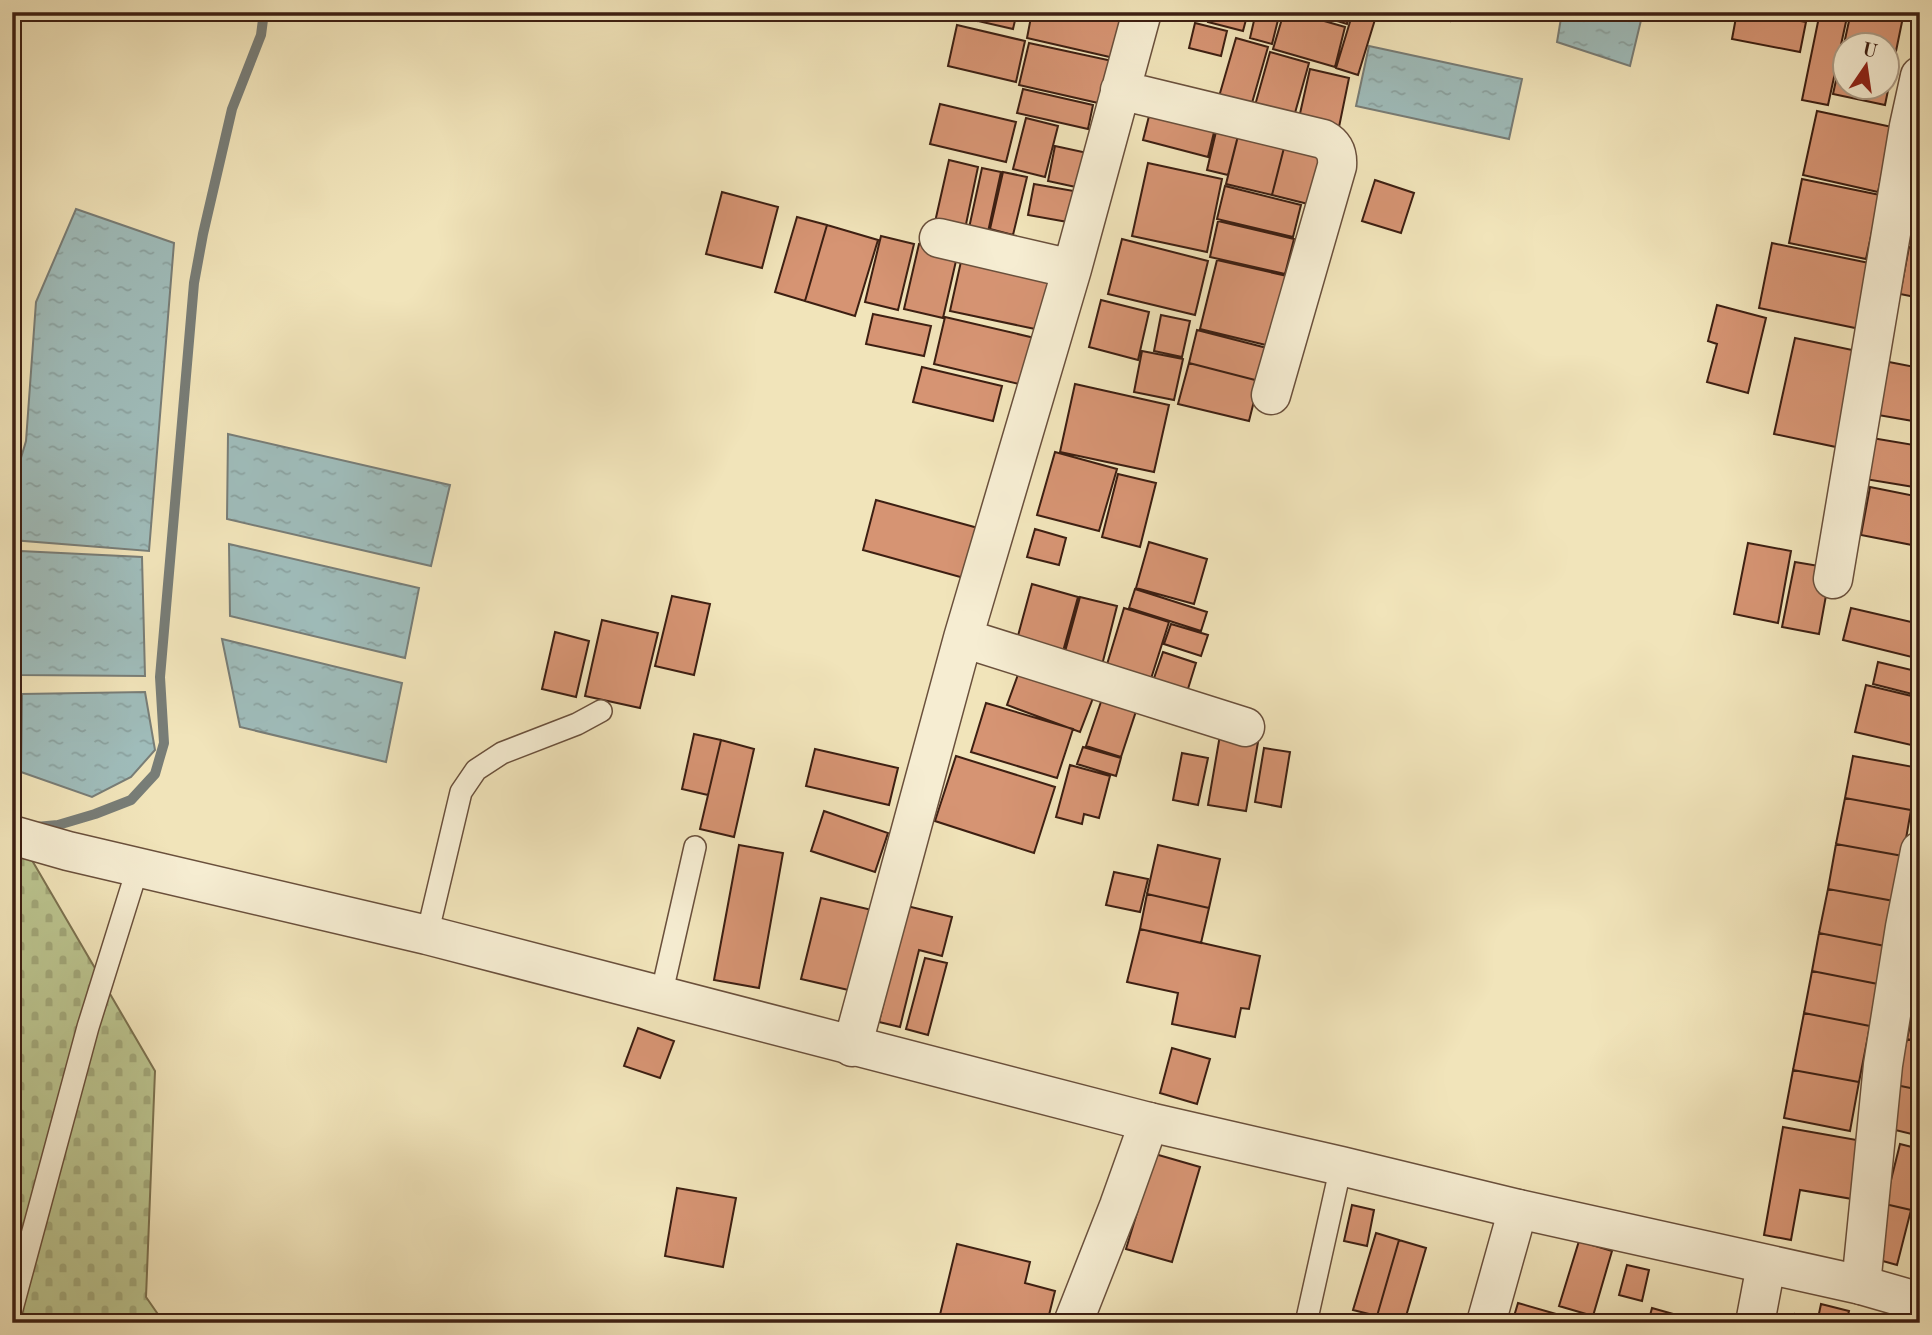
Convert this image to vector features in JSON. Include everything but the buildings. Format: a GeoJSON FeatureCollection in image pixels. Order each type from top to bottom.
{"type":"FeatureCollection","features":[{"type":"Feature","properties":{"kind":"street"},"geometry":{"type":"LineString","coordinates":[[852,1047],[963,638],[1072,269],[1142,12]]}},
{"type":"Feature","properties":{"kind":"street"},"geometry":{"type":"LineString","coordinates":[[1833,579],[1909,126],[1920,76]]}},
{"type":"Feature","properties":{"kind":"street"},"geometry":{"type":"LineString","coordinates":[[1120,90],[1323,139],[1331,144],[1336,152],[1337,166],[1271,395]]}},
{"type":"Feature","properties":{"kind":"street"},"geometry":{"type":"LineString","coordinates":[[939,238],[1072,269]]}},
{"type":"Feature","properties":{"kind":"street"},"geometry":{"type":"LineString","coordinates":[[963,638],[1245,727]]}},
{"type":"Feature","properties":{"kind":"street"},"geometry":{"type":"LineString","coordinates":[[12,835],[68,851],[427,935],[1149,1122],[1861,1286],[1920,1302]]}},
{"type":"Feature","properties":{"kind":"street"},"geometry":{"type":"LineString","coordinates":[[1861,1286],[1883,1065],[1920,851]]}},
{"type":"Feature","properties":{"kind":"street"},"geometry":{"type":"LineString","coordinates":[[1073,1323],[1149,1122]]}},
{"type":"Feature","properties":{"kind":"street"},"geometry":{"type":"LineString","coordinates":[[1486,1323],[1518,1209]]}},
{"type":"Feature","properties":{"kind":"street"},"geometry":{"type":"LineString","coordinates":[[1755,1323],[1766,1265]]}},
{"type":"Feature","properties":{"kind":"lane"},"geometry":{"type":"LineString","coordinates":[[427,935],[461,792],[476,770],[502,754],[577,724],[601,711]]}},
{"type":"Feature","properties":{"kind":"lane"},"geometry":{"type":"LineString","coordinates":[[661,996],[695,847]]}},
{"type":"Feature","properties":{"kind":"lane"},"geometry":{"type":"LineString","coordinates":[[12,1309],[88,1027],[138,867]]}},
{"type":"Feature","properties":{"kind":"lane"},"geometry":{"type":"LineString","coordinates":[[1306,1323],[1341,1166]]}},
{"type":"Feature","properties":{"kind":"green space"},"geometry":{"type":"Polygon","coordinates":[[[12,826],[155,1071],[146,1297],[164,1323],[12,1323],[12,826]]]}},
{"type":"Feature","properties":{"kind":"water"},"geometry":{"type":"Polygon","coordinates":[[[1562,12],[1643,12],[1630,66],[1557,42],[1562,12]]]}},
{"type":"Feature","properties":{"kind":"water"},"geometry":{"type":"Polygon","coordinates":[[[1369,46],[1522,79],[1509,139],[1356,106],[1369,46]]]}},
{"type":"Feature","properties":{"kind":"water"},"geometry":{"type":"Polygon","coordinates":[[[76,209],[174,243],[149,551],[12,540],[12,488],[26,441],[36,302],[76,209]]]}},
{"type":"Feature","properties":{"kind":"water"},"geometry":{"type":"Polygon","coordinates":[[[228,434],[450,485],[431,566],[227,519],[228,434]]]}},
{"type":"Feature","properties":{"kind":"water"},"geometry":{"type":"Polygon","coordinates":[[[229,544],[419,588],[405,658],[230,616],[229,544]]]}},
{"type":"Feature","properties":{"kind":"water"},"geometry":{"type":"Polygon","coordinates":[[[20,551],[142,557],[145,676],[21,675],[20,551]]]}},
{"type":"Feature","properties":{"kind":"water"},"geometry":{"type":"Polygon","coordinates":[[[222,639],[402,683],[386,762],[240,727],[222,639]]]}},
{"type":"Feature","properties":{"kind":"water"},"geometry":{"type":"Polygon","coordinates":[[[145,692],[155,750],[131,777],[92,797],[21,772],[22,694],[145,692]]]}},
{"type":"Feature","properties":{"kind":"waterway"},"geometry":{"type":"LineString","coordinates":[[36,827],[58,825],[131,800],[155,774],[164,743],[160,677],[194,283],[232,109],[261,35],[264,12]]}}]}
